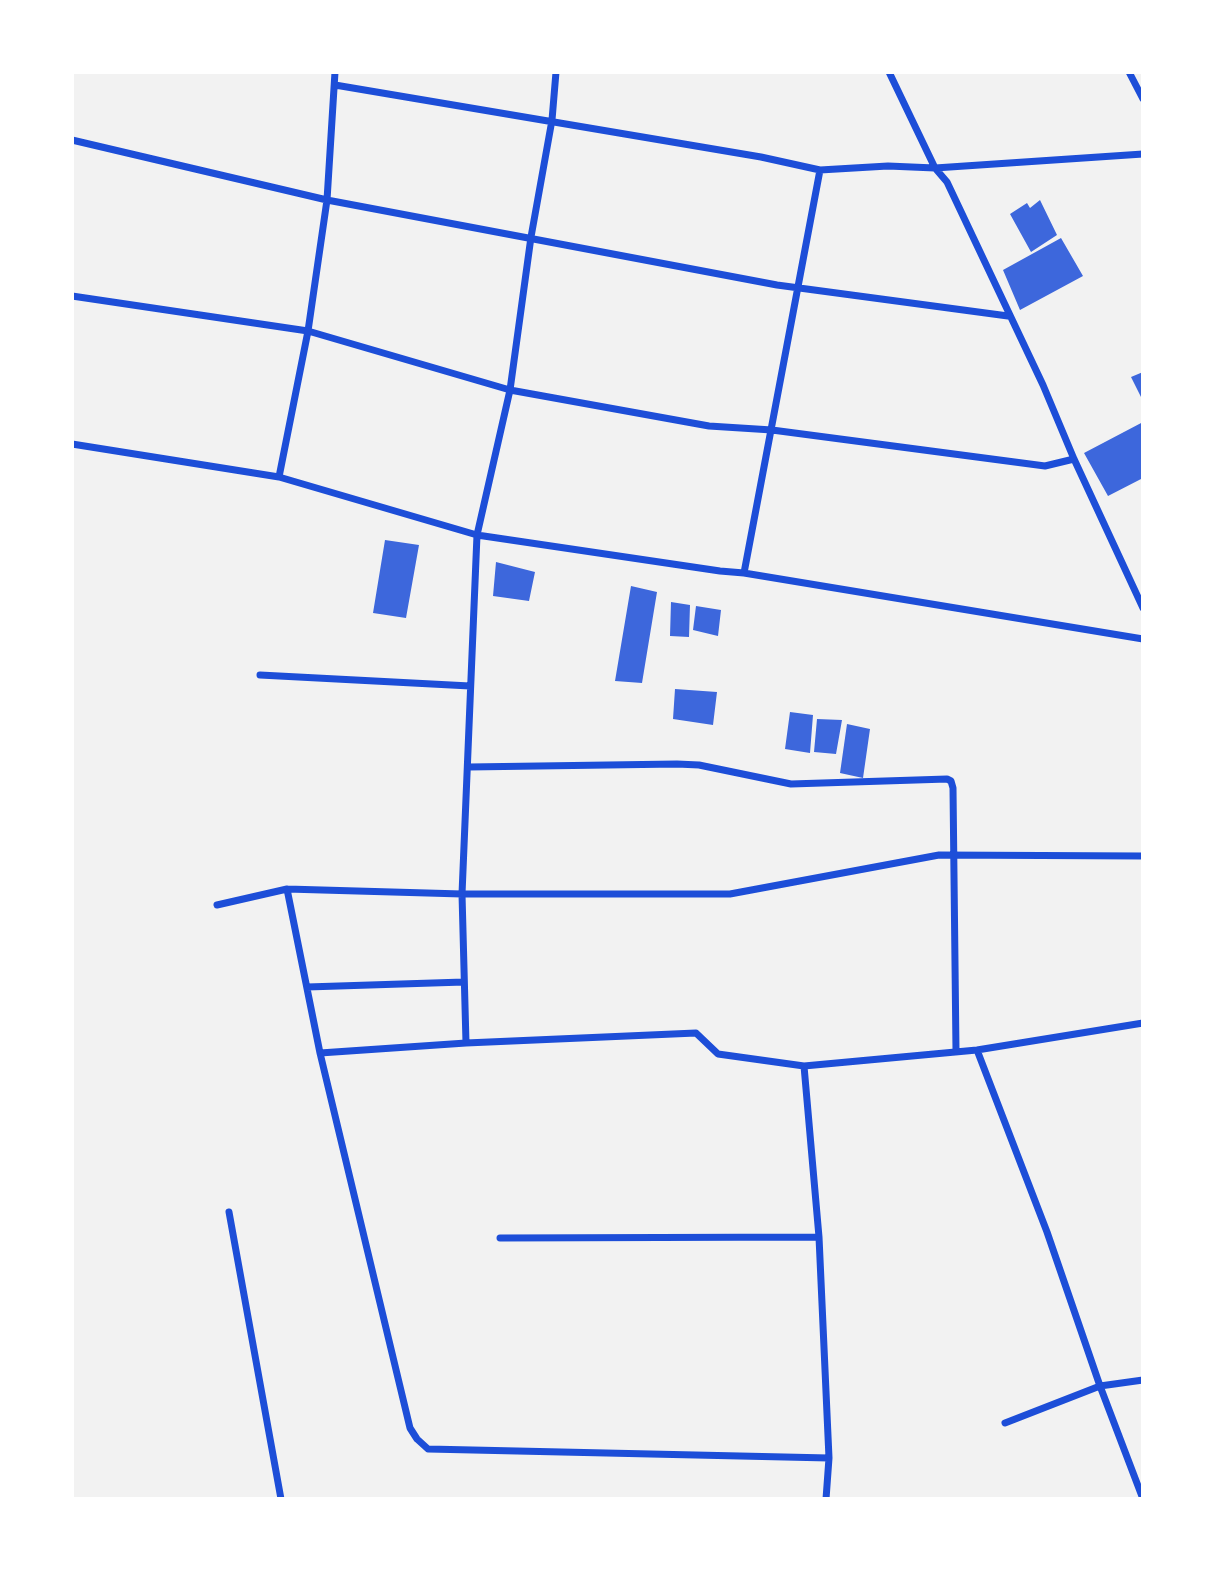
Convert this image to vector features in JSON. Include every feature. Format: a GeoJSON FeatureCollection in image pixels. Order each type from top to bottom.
{"type":"FeatureCollection","features":[{"type":"Feature","properties":{"kind":"street"},"geometry":{"type":"LineString","coordinates":[[279,477],[308,331],[327,200],[335,72]]}},
{"type":"Feature","properties":{"kind":"street"},"geometry":{"type":"LineString","coordinates":[[466,1043],[462,894],[477,535],[510,390],[531,237],[552,120],[556,72]]}},
{"type":"Feature","properties":{"kind":"street"},"geometry":{"type":"LineString","coordinates":[[889,72],[934,168],[947,182],[1008,316],[1043,385],[1143,608]]}},
{"type":"Feature","properties":{"kind":"street"},"geometry":{"type":"LineString","coordinates":[[1129,72],[1143,99]]}},
{"type":"Feature","properties":{"kind":"street"},"geometry":{"type":"LineString","coordinates":[[335,85],[552,120],[820,170],[888,166],[934,168],[1143,154]]}},
{"type":"Feature","properties":{"kind":"street"},"geometry":{"type":"LineString","coordinates":[[72,140],[327,200],[796,287],[1008,316]]}},
{"type":"Feature","properties":{"kind":"street"},"geometry":{"type":"LineString","coordinates":[[744,573],[820,170]]}},
{"type":"Feature","properties":{"kind":"street"},"geometry":{"type":"LineString","coordinates":[[72,296],[308,331],[510,390],[709,426],[772,430],[1045,466],[1074,459]]}},
{"type":"Feature","properties":{"kind":"street"},"geometry":{"type":"LineString","coordinates":[[72,444],[279,477],[477,535],[744,573],[1143,639]]}},
{"type":"Feature","properties":{"kind":"street"},"geometry":{"type":"LineString","coordinates":[[260,675],[470,686]]}},
{"type":"Feature","properties":{"kind":"street"},"geometry":{"type":"LineString","coordinates":[[469,767],[677,764],[699,765],[791,784],[951,781],[956,1051]]}},
{"type":"Feature","properties":{"kind":"street"},"geometry":{"type":"LineString","coordinates":[[217,905],[287,889],[462,894],[730,894],[939,855],[1143,856]]}},
{"type":"Feature","properties":{"kind":"street"},"geometry":{"type":"LineString","coordinates":[[287,889],[320,1053],[410,1428],[417,1439],[428,1449],[829,1458]]}},
{"type":"Feature","properties":{"kind":"street"},"geometry":{"type":"LineString","coordinates":[[307,987],[464,982]]}},
{"type":"Feature","properties":{"kind":"street"},"geometry":{"type":"LineString","coordinates":[[320,1053],[466,1043],[695,1033],[718,1054],[804,1066],[976,1050],[1143,1023]]}},
{"type":"Feature","properties":{"kind":"street"},"geometry":{"type":"LineString","coordinates":[[976,1050],[1047,1232],[1100,1386],[1143,1499]]}},
{"type":"Feature","properties":{"kind":"street"},"geometry":{"type":"LineString","coordinates":[[804,1066],[819,1237],[829,1458],[826,1499]]}},
{"type":"Feature","properties":{"kind":"street"},"geometry":{"type":"LineString","coordinates":[[229,1212],[281,1499]]}},
{"type":"Feature","properties":{"kind":"street"},"geometry":{"type":"LineString","coordinates":[[500,1238],[819,1237]]}},
{"type":"Feature","properties":{"kind":"street"},"geometry":{"type":"LineString","coordinates":[[1005,1423],[1100,1386],[1143,1380]]}},
{"type":"Feature","properties":{"kind":"building"},"geometry":{"type":"Polygon","coordinates":[[[1040,200],[1057,235],[1031,252],[1010,214],[1027,203],[1030,208],[1040,200]]]}},
{"type":"Feature","properties":{"kind":"building"},"geometry":{"type":"Polygon","coordinates":[[[1061,238],[1083,276],[1020,310],[1003,270],[1061,238]]]}},
{"type":"Feature","properties":{"kind":"building"},"geometry":{"type":"Polygon","coordinates":[[[1143,372],[1143,401],[1131,377],[1143,372]]]}},
{"type":"Feature","properties":{"kind":"building"},"geometry":{"type":"Polygon","coordinates":[[[1143,422],[1143,478],[1108,496],[1084,453],[1143,422]]]}},
{"type":"Feature","properties":{"kind":"building"},"geometry":{"type":"Polygon","coordinates":[[[385,540],[419,545],[406,618],[373,613],[385,540]]]}},
{"type":"Feature","properties":{"kind":"building"},"geometry":{"type":"Polygon","coordinates":[[[496,562],[535,572],[529,601],[493,596],[496,562]]]}},
{"type":"Feature","properties":{"kind":"building"},"geometry":{"type":"Polygon","coordinates":[[[631,586],[657,592],[642,683],[615,681],[631,586]]]}},
{"type":"Feature","properties":{"kind":"building"},"geometry":{"type":"Polygon","coordinates":[[[671,602],[690,605],[689,637],[670,636],[671,602]]]}},
{"type":"Feature","properties":{"kind":"building"},"geometry":{"type":"Polygon","coordinates":[[[696,606],[721,610],[718,636],[693,630],[696,606]]]}},
{"type":"Feature","properties":{"kind":"building"},"geometry":{"type":"Polygon","coordinates":[[[675,689],[717,692],[713,725],[673,719],[675,689]]]}},
{"type":"Feature","properties":{"kind":"building"},"geometry":{"type":"Polygon","coordinates":[[[790,712],[813,715],[810,753],[785,749],[790,712]]]}},
{"type":"Feature","properties":{"kind":"building"},"geometry":{"type":"Polygon","coordinates":[[[817,719],[842,720],[836,754],[814,752],[817,719]]]}},
{"type":"Feature","properties":{"kind":"building"},"geometry":{"type":"Polygon","coordinates":[[[847,724],[870,729],[863,778],[840,773],[847,724]]]}}]}
